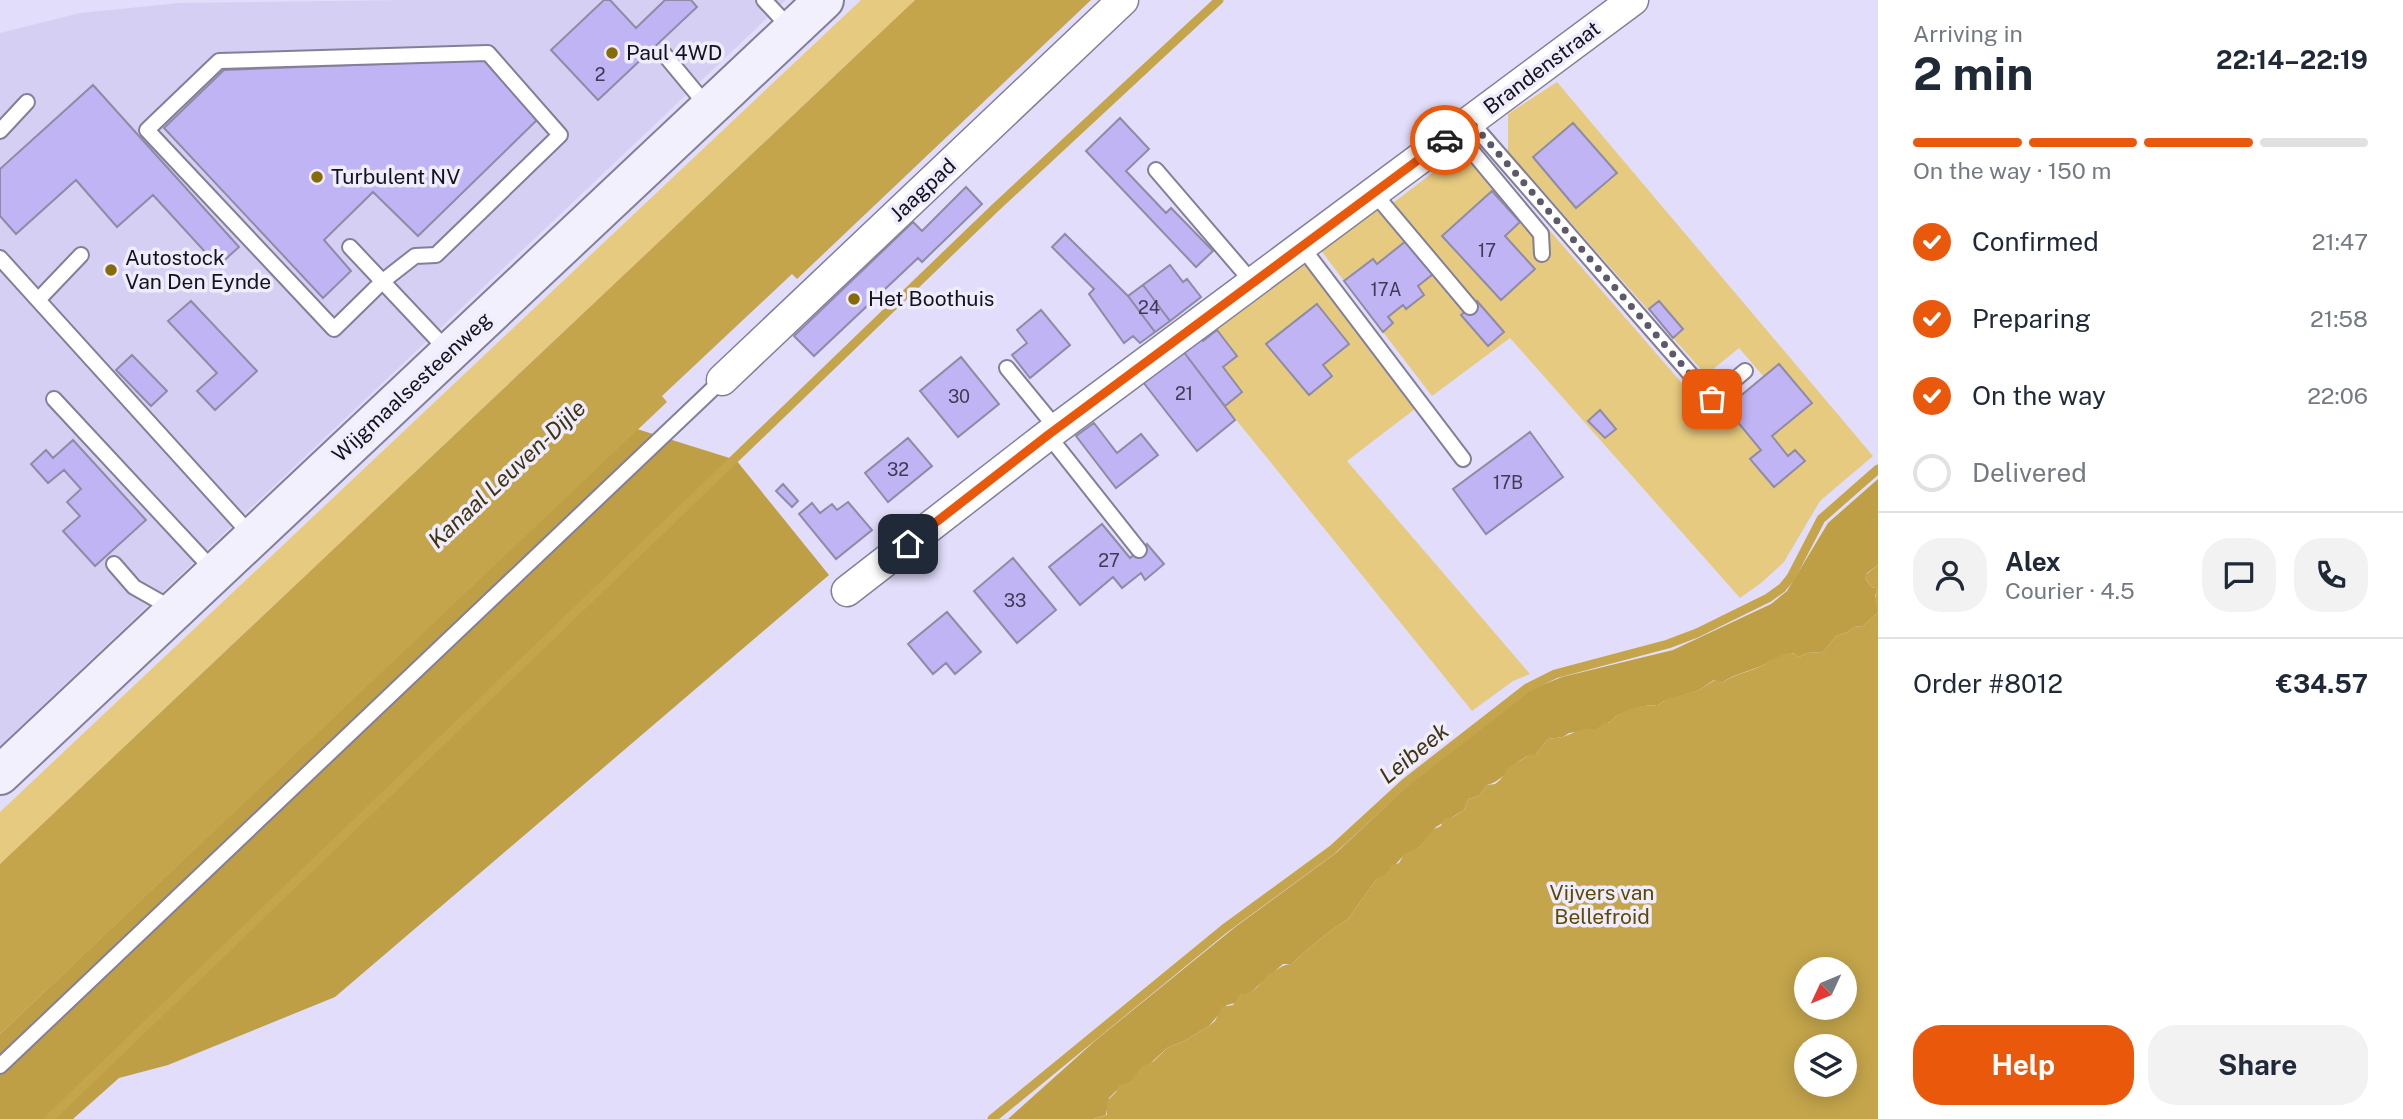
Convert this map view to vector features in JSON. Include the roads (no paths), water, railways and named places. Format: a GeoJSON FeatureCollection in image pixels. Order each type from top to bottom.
{"type":"FeatureCollection","features":[{"type":"Feature","properties":{"kind":"street","name":"Wijgmaalsesteenweg"},"geometry":{"type":"LineString","coordinates":[[0,775],[824,0]]}},
{"type":"Feature","properties":{"kind":"street","name":"Jaagpad"},"geometry":{"type":"LineString","coordinates":[[722,380],[1124,0]]}},
{"type":"Feature","properties":{"kind":"street","name":"Brandenstraat"},"geometry":{"type":"LineString","coordinates":[[847,591],[1053,432],[1633,0]]}},
{"type":"Feature","properties":{"kind":"lane"},"geometry":{"type":"LineString","coordinates":[[764,0],[792,30]]}},
{"type":"Feature","properties":{"kind":"lane"},"geometry":{"type":"LineString","coordinates":[[488,53],[560,135],[436,255],[415,256],[383,281],[334,329],[147,131],[219,61],[488,53]]}},
{"type":"Feature","properties":{"kind":"lane"},"geometry":{"type":"LineString","coordinates":[[664,54],[708,108]]}},
{"type":"Feature","properties":{"kind":"lane"},"geometry":{"type":"LineString","coordinates":[[0,131],[27,102]]}},
{"type":"Feature","properties":{"kind":"lane"},"geometry":{"type":"LineString","coordinates":[[1463,127],[1541,234],[1542,254]]}},
{"type":"Feature","properties":{"kind":"lane"},"geometry":{"type":"LineString","coordinates":[[1463,127],[1712,399],[1745,371]]}},
{"type":"Feature","properties":{"kind":"lane"},"geometry":{"type":"LineString","coordinates":[[1156,170],[1254,283]]}},
{"type":"Feature","properties":{"kind":"lane"},"geometry":{"type":"LineString","coordinates":[[1374,193],[1470,307]]}},
{"type":"Feature","properties":{"kind":"lane"},"geometry":{"type":"LineString","coordinates":[[349,247],[449,352]]}},
{"type":"Feature","properties":{"kind":"lane"},"geometry":{"type":"LineString","coordinates":[[1301,247],[1463,459]]}},
{"type":"Feature","properties":{"kind":"lane"},"geometry":{"type":"LineString","coordinates":[[38,300],[80,255]]}},
{"type":"Feature","properties":{"kind":"lane"},"geometry":{"type":"LineString","coordinates":[[0,258],[253,537]]}},
{"type":"Feature","properties":{"kind":"lane"},"geometry":{"type":"LineString","coordinates":[[1007,368],[1139,551]]}},
{"type":"Feature","properties":{"kind":"lane"},"geometry":{"type":"LineString","coordinates":[[0,1066],[722,380]]}},
{"type":"Feature","properties":{"kind":"lane"},"geometry":{"type":"LineString","coordinates":[[54,399],[215,572]]}},
{"type":"Feature","properties":{"kind":"lane"},"geometry":{"type":"LineString","coordinates":[[114,564],[134,587],[175,610]]}},
{"type":"Feature","properties":{"kind":"water","name":"Kanaal Leuven-Dijle"},"geometry":{"type":"Polygon","coordinates":[[[915,0],[1091,0],[797,279],[792,274],[662,396],[667,402],[0,1034],[0,864],[915,0]]]}},
{"type":"Feature","properties":{"kind":"water"},"geometry":{"type":"Polygon","coordinates":[[[1878,565],[1878,612],[1874,601],[1876,588],[1871,587],[1864,576],[1878,565]]]}},
{"type":"Feature","properties":{"kind":"water","name":"Vijvers van Bellefroid"},"geometry":{"type":"Polygon","coordinates":[[[1878,612],[1878,1119],[1093,1119],[1107,1115],[1107,1101],[1116,1092],[1118,1085],[1129,1083],[1143,1066],[1154,1061],[1167,1048],[1209,1026],[1215,1021],[1222,1007],[1233,1005],[1241,994],[1254,990],[1268,974],[1292,964],[1318,940],[1347,920],[1376,880],[1389,872],[1390,866],[1399,863],[1404,854],[1420,847],[1432,830],[1441,826],[1444,818],[1453,817],[1464,810],[1468,799],[1479,796],[1487,785],[1495,784],[1508,768],[1531,754],[1536,754],[1548,739],[1563,737],[1583,729],[1598,729],[1631,709],[1657,706],[1667,699],[1699,690],[1715,680],[1722,683],[1779,656],[1793,653],[1799,657],[1807,653],[1823,652],[1836,636],[1854,627],[1863,626],[1878,612]]]}},
{"type":"Feature","properties":{"kind":"waterway"},"geometry":{"type":"LineString","coordinates":[[49,1119],[995,208],[1219,0]]}},
{"type":"Feature","properties":{"kind":"waterway","name":"Leibeek"},"geometry":{"type":"LineString","coordinates":[[992,1119],[1224,929],[1332,850],[1405,783],[1527,688],[1555,674],[1668,644],[1697,633],[1768,598],[1782,588],[1791,577],[1821,519],[1878,469]]}},
{"type":"Feature","properties":{"kind":"place","name":"Paul 4WD"},"geometry":{"type":"Point","coordinates":[612,53]}},
{"type":"Feature","properties":{"kind":"place","name":"Turbulent NV"},"geometry":{"type":"Point","coordinates":[317,177]}},
{"type":"Feature","properties":{"kind":"place","name":"Autostock Van Den Eynde"},"geometry":{"type":"Point","coordinates":[111,270]}},
{"type":"Feature","properties":{"kind":"place","name":"Het Boothuis"},"geometry":{"type":"Point","coordinates":[854,299]}}]}
